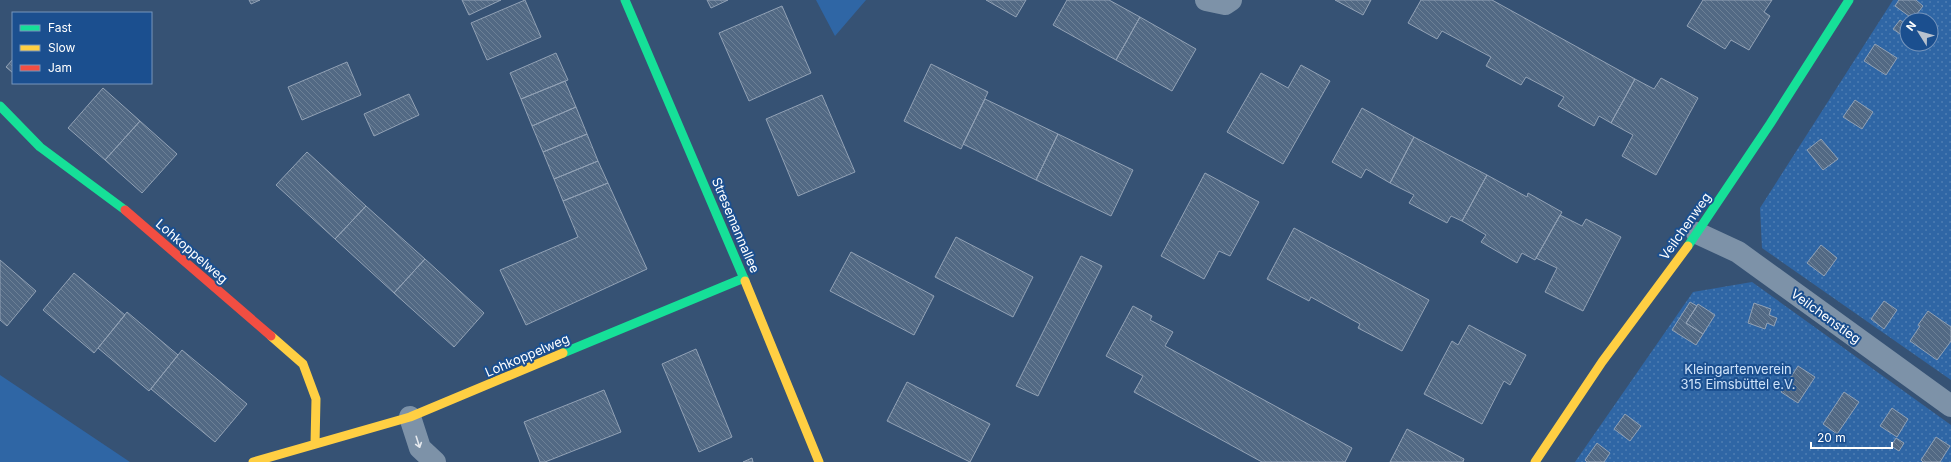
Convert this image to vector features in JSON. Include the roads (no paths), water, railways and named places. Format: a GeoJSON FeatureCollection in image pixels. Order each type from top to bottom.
{"type":"FeatureCollection","features":[{"type":"Feature","properties":{"kind":"street","name":"Stresemannallee"},"geometry":{"type":"LineString","coordinates":[[625,0],[744,278],[819,462]]}},
{"type":"Feature","properties":{"kind":"street"},"geometry":{"type":"LineString","coordinates":[[1206,0],[1225,4],[1231,0]]}},
{"type":"Feature","properties":{"kind":"street","name":"Veilchenweg"},"geometry":{"type":"LineString","coordinates":[[1535,462],[1602,362],[1697,233],[1770,124],[1848,0]]}},
{"type":"Feature","properties":{"kind":"street","name":"Lohkoppelweg"},"geometry":{"type":"LineString","coordinates":[[0,106],[40,146],[123,208],[303,364],[316,399],[315,444]]}},
{"type":"Feature","properties":{"kind":"street","name":"Veilchenstieg"},"geometry":{"type":"LineString","coordinates":[[1697,233],[1738,252],[1951,406]]}},
{"type":"Feature","properties":{"kind":"street","name":"Lohkoppelweg"},"geometry":{"type":"LineString","coordinates":[[252,462],[410,417],[744,278]]}},
{"type":"Feature","properties":{"kind":"street"},"geometry":{"type":"LineString","coordinates":[[410,417],[420,448],[435,462]]}},
{"type":"Feature","properties":{"kind":"park label","name":"Kleingartenverein 315 Eimsbüttel e.V."},"geometry":{"type":"Point","coordinates":[1738,376]}}]}
